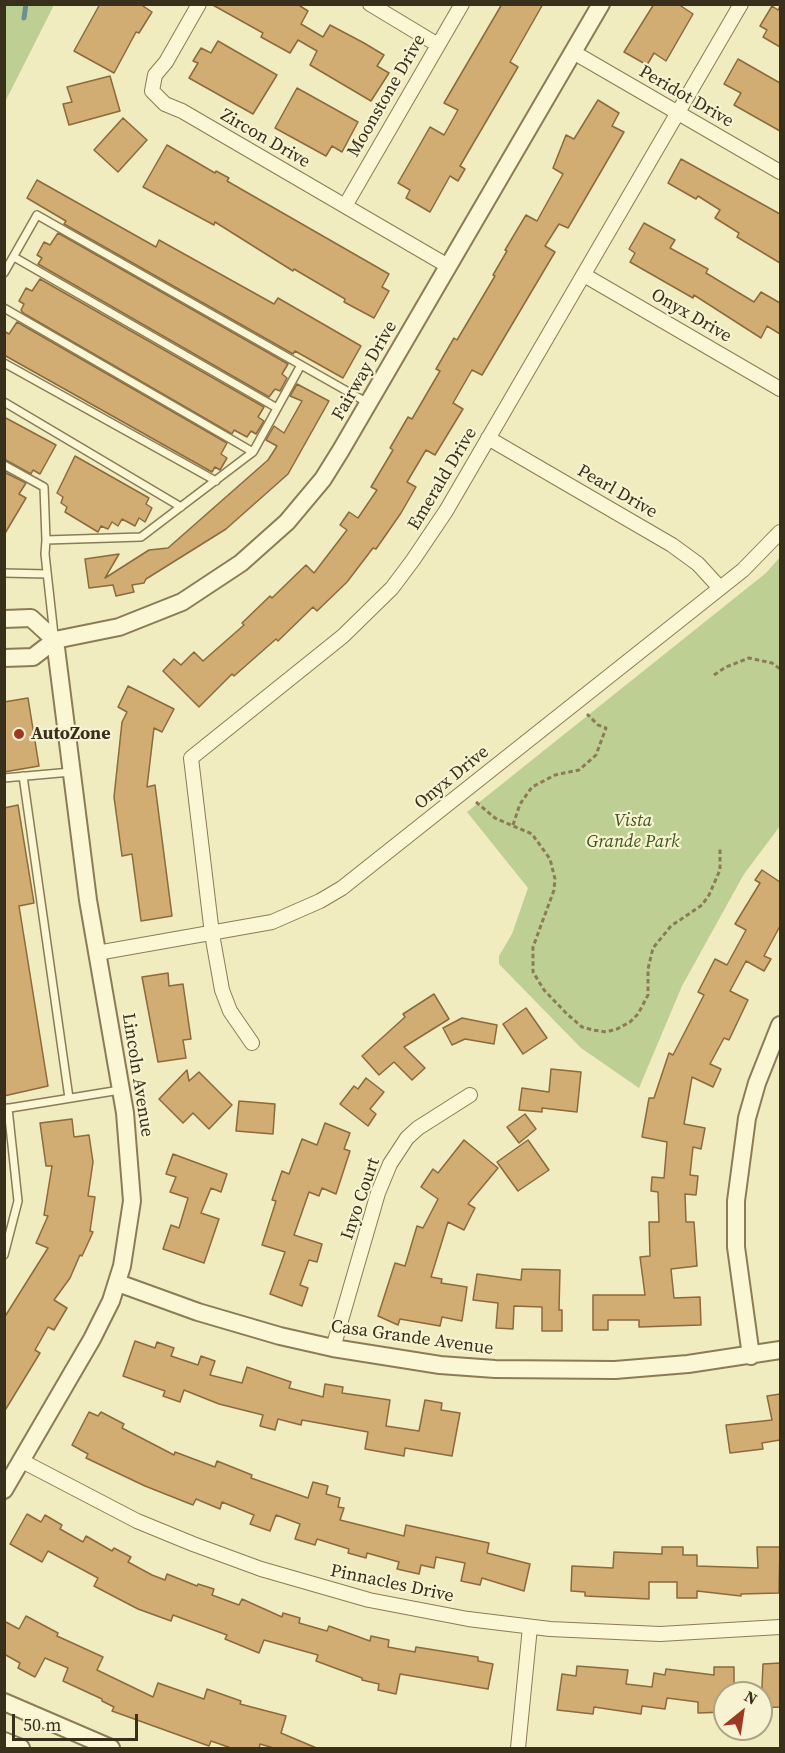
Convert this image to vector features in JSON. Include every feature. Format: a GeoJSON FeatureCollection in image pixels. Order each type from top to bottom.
{"type":"FeatureCollection","features":[{"type":"Feature","properties":{"kind":"street","name":"Zircon Drive"},"geometry":{"type":"LineString","coordinates":[[199,4],[166,62],[154,75],[152,91],[165,104],[182,111],[448,266]]}},
{"type":"Feature","properties":{"kind":"street"},"geometry":{"type":"LineString","coordinates":[[370,4],[438,45]]}},
{"type":"Feature","properties":{"kind":"street","name":"Moonstone Drive"},"geometry":{"type":"LineString","coordinates":[[345,206],[462,4]]}},
{"type":"Feature","properties":{"kind":"street","name":"Fairway Drive"},"geometry":{"type":"LineString","coordinates":[[4,658],[33,657],[55,640],[102,631],[182,602],[241,563],[266,542],[307,500],[323,479],[369,403],[601,4]]}},
{"type":"Feature","properties":{"kind":"street","name":"Emerald Drive"},"geometry":{"type":"LineString","coordinates":[[212,934],[191,758],[320,656],[392,588],[430,536],[741,4]]}},
{"type":"Feature","properties":{"kind":"street","name":"Peridot Drive"},"geometry":{"type":"LineString","coordinates":[[573,52],[780,172]]}},
{"type":"Feature","properties":{"kind":"street","name":"Onyx Drive"},"geometry":{"type":"LineString","coordinates":[[584,275],[780,389]]}},
{"type":"Feature","properties":{"kind":"street","name":"Pearl Drive"},"geometry":{"type":"LineString","coordinates":[[488,438],[672,545],[698,564],[720,588]]}},
{"type":"Feature","properties":{"kind":"street","name":"Onyx Drive"},"geometry":{"type":"LineString","coordinates":[[97,953],[212,934],[272,921],[320,901],[342,888],[720,588],[759,556],[780,532]]}},
{"type":"Feature","properties":{"kind":"street"},"geometry":{"type":"LineString","coordinates":[[4,620],[31,618],[55,640]]}},
{"type":"Feature","properties":{"kind":"street","name":"Lincoln Avenue"},"geometry":{"type":"LineString","coordinates":[[4,1490],[92,1339],[118,1283],[128,1237],[132,1201],[131,1164],[97,953],[55,640]]}},
{"type":"Feature","properties":{"kind":"street"},"geometry":{"type":"LineString","coordinates":[[212,934],[222,990],[231,1011],[252,1043]]}},
{"type":"Feature","properties":{"kind":"street"},"geometry":{"type":"LineString","coordinates":[[751,1356],[736,1247],[736,1202],[747,1118],[757,1083],[780,1025]]}},
{"type":"Feature","properties":{"kind":"street","name":"Inyo Court"},"geometry":{"type":"LineString","coordinates":[[333,1348],[378,1193],[390,1164],[407,1138],[418,1128],[470,1095]]}},
{"type":"Feature","properties":{"kind":"street","name":"Casa Grande Avenue"},"geometry":{"type":"LineString","coordinates":[[118,1283],[237,1324],[333,1348],[440,1365],[550,1371],[615,1370],[751,1356],[780,1350]]}},
{"type":"Feature","properties":{"kind":"street","name":"Pinnacles Drive"},"geometry":{"type":"LineString","coordinates":[[22,1461],[137,1521],[261,1569],[369,1600],[468,1619],[530,1627],[660,1634],[780,1627]]}},
{"type":"Feature","properties":{"kind":"street"},"geometry":{"type":"LineString","coordinates":[[518,1749],[530,1627]]}},
{"type":"Feature","properties":{"kind":"street"},"geometry":{"type":"LineString","coordinates":[[4,1702],[111,1749]]}},
{"type":"Feature","properties":{"kind":"street"},"geometry":{"type":"LineString","coordinates":[[4,1741],[21,1749]]}},
{"type":"Feature","properties":{"kind":"lane"},"geometry":{"type":"LineString","coordinates":[[4,273],[37,215],[369,403]]}},
{"type":"Feature","properties":{"kind":"lane"},"geometry":{"type":"LineString","coordinates":[[14,256],[278,408]]}},
{"type":"Feature","properties":{"kind":"lane"},"geometry":{"type":"LineString","coordinates":[[4,308],[253,452]]}},
{"type":"Feature","properties":{"kind":"lane"},"geometry":{"type":"LineString","coordinates":[[4,363],[216,481]]}},
{"type":"Feature","properties":{"kind":"lane"},"geometry":{"type":"LineString","coordinates":[[46,540],[141,537],[253,452],[301,365]]}},
{"type":"Feature","properties":{"kind":"lane"},"geometry":{"type":"LineString","coordinates":[[4,402],[181,507]]}},
{"type":"Feature","properties":{"kind":"lane"},"geometry":{"type":"LineString","coordinates":[[4,465],[44,487],[45,554],[55,640]]}},
{"type":"Feature","properties":{"kind":"lane"},"geometry":{"type":"LineString","coordinates":[[4,573],[47,574]]}},
{"type":"Feature","properties":{"kind":"lane"},"geometry":{"type":"LineString","coordinates":[[4,778],[71,772]]}},
{"type":"Feature","properties":{"kind":"lane"},"geometry":{"type":"LineString","coordinates":[[23,776],[69,1098]]}},
{"type":"Feature","properties":{"kind":"lane"},"geometry":{"type":"LineString","coordinates":[[4,1255],[18,1201],[6,1109],[120,1090]]}},
{"type":"Feature","properties":{"kind":"path"},"geometry":{"type":"LineString","coordinates":[[714,675],[726,667],[750,658],[772,663],[780,669]]}},
{"type":"Feature","properties":{"kind":"path"},"geometry":{"type":"LineString","coordinates":[[513,825],[520,804],[532,787],[555,775],[579,770],[596,755],[606,728],[587,714]]}},
{"type":"Feature","properties":{"kind":"path"},"geometry":{"type":"LineString","coordinates":[[476,802],[495,818],[532,834],[544,848],[555,879],[554,890],[533,947],[532,962],[537,982],[582,1027],[606,1032],[630,1022],[638,1014],[648,995],[648,969],[653,948],[671,926],[702,905],[710,895],[720,870],[720,848]]}},
{"type":"Feature","properties":{"kind":"green space"},"geometry":{"type":"Polygon","coordinates":[[[54,5],[5,102],[4,6],[54,5]]]}},
{"type":"Feature","properties":{"kind":"green space","name":"Vista Grande Park"},"geometry":{"type":"Polygon","coordinates":[[[780,557],[780,826],[744,874],[682,986],[639,1088],[581,1048],[499,964],[499,956],[512,934],[528,888],[467,812],[766,573],[780,557]]]}},
{"type":"Feature","properties":{"kind":"building"},"geometry":{"type":"Polygon","coordinates":[[[100,4],[140,4],[152,12],[139,33],[136,32],[114,73],[74,51],[100,4]]]}},
{"type":"Feature","properties":{"kind":"building"},"geometry":{"type":"Polygon","coordinates":[[[211,4],[297,4],[308,11],[301,24],[323,37],[330,25],[364,43],[384,55],[377,66],[389,73],[371,101],[310,65],[317,51],[298,40],[290,53],[261,37],[263,33],[211,4]]]}},
{"type":"Feature","properties":{"kind":"building"},"geometry":{"type":"Polygon","coordinates":[[[502,4],[543,4],[510,62],[518,67],[460,166],[465,169],[458,181],[450,176],[430,212],[406,198],[410,190],[398,183],[430,127],[444,135],[458,110],[444,103],[502,4]]]}},
{"type":"Feature","properties":{"kind":"building"},"geometry":{"type":"Polygon","coordinates":[[[654,4],[678,4],[693,14],[666,61],[654,53],[647,65],[624,52],[654,4]]]}},
{"type":"Feature","properties":{"kind":"building"},"geometry":{"type":"Polygon","coordinates":[[[772,6],[778,10],[780,6],[780,47],[763,37],[767,30],[760,26],[772,6]]]}},
{"type":"Feature","properties":{"kind":"building"},"geometry":{"type":"Polygon","coordinates":[[[218,41],[277,75],[253,114],[189,78],[198,63],[193,61],[201,48],[211,53],[218,41]]]}},
{"type":"Feature","properties":{"kind":"building"},"geometry":{"type":"Polygon","coordinates":[[[738,59],[780,83],[780,131],[734,105],[741,93],[724,84],[738,59]]]}},
{"type":"Feature","properties":{"kind":"building"},"geometry":{"type":"Polygon","coordinates":[[[110,76],[120,111],[69,125],[63,104],[72,102],[67,87],[110,76]]]}},
{"type":"Feature","properties":{"kind":"building"},"geometry":{"type":"Polygon","coordinates":[[[297,88],[358,122],[342,152],[332,146],[326,156],[275,128],[297,88]]]}},
{"type":"Feature","properties":{"kind":"building"},"geometry":{"type":"Polygon","coordinates":[[[598,100],[619,113],[612,126],[624,132],[568,228],[559,224],[545,246],[555,252],[482,375],[472,370],[453,403],[463,409],[435,455],[426,450],[407,482],[416,487],[401,513],[376,549],[373,548],[347,582],[317,611],[313,607],[278,641],[276,639],[234,676],[232,674],[199,707],[163,671],[174,659],[181,665],[194,652],[203,661],[244,625],[242,623],[270,596],[272,598],[306,565],[314,573],[347,530],[340,525],[349,512],[358,518],[377,490],[371,487],[393,450],[390,448],[408,417],[412,419],[440,371],[436,369],[454,338],[457,340],[495,276],[493,275],[507,251],[505,250],[526,215],[537,221],[563,174],[553,168],[566,135],[574,139],[598,100]]]}},
{"type":"Feature","properties":{"kind":"building"},"geometry":{"type":"Polygon","coordinates":[[[123,118],[147,140],[118,172],[94,150],[123,118]]]}},
{"type":"Feature","properties":{"kind":"building"},"geometry":{"type":"Polygon","coordinates":[[[167,145],[215,173],[216,171],[229,178],[227,181],[389,274],[382,287],[389,291],[374,318],[344,302],[345,299],[294,269],[293,271],[215,222],[214,225],[143,187],[167,145]]]}},
{"type":"Feature","properties":{"kind":"building"},"geometry":{"type":"Polygon","coordinates":[[[681,159],[780,214],[780,263],[737,237],[739,233],[715,218],[720,210],[698,196],[696,199],[668,183],[681,159]]]}},
{"type":"Feature","properties":{"kind":"building"},"geometry":{"type":"Polygon","coordinates":[[[37,180],[156,247],[159,240],[274,304],[278,298],[361,346],[343,378],[295,351],[293,354],[64,224],[66,221],[27,198],[37,180]]]}},
{"type":"Feature","properties":{"kind":"building"},"geometry":{"type":"Polygon","coordinates":[[[644,223],[675,240],[670,248],[708,269],[706,273],[754,302],[761,292],[780,303],[780,334],[767,326],[761,338],[694,295],[693,298],[630,262],[635,253],[629,249],[644,223]]]}},
{"type":"Feature","properties":{"kind":"building"},"geometry":{"type":"Polygon","coordinates":[[[58,233],[288,364],[282,374],[287,378],[280,391],[275,389],[269,397],[38,264],[42,258],[37,255],[44,242],[50,245],[58,233]]]}},
{"type":"Feature","properties":{"kind":"building"},"geometry":{"type":"Polygon","coordinates":[[[40,279],[264,407],[258,417],[264,421],[256,434],[251,431],[247,437],[234,430],[232,434],[23,313],[21,310],[24,304],[19,301],[26,288],[32,291],[40,279]]]}},
{"type":"Feature","properties":{"kind":"building"},"geometry":{"type":"Polygon","coordinates":[[[17,322],[227,443],[221,454],[227,458],[220,470],[215,467],[212,472],[4,355],[4,331],[9,334],[17,322]]]}},
{"type":"Feature","properties":{"kind":"building"},"geometry":{"type":"Polygon","coordinates":[[[297,384],[329,401],[288,474],[226,529],[146,579],[144,583],[132,585],[134,592],[116,596],[113,585],[89,588],[85,559],[119,554],[105,578],[149,550],[168,548],[268,460],[277,446],[266,440],[274,426],[284,433],[302,401],[290,396],[297,384]]]}},
{"type":"Feature","properties":{"kind":"building"},"geometry":{"type":"Polygon","coordinates":[[[4,417],[56,445],[40,474],[33,470],[31,474],[4,459],[4,417]]]}},
{"type":"Feature","properties":{"kind":"building"},"geometry":{"type":"Polygon","coordinates":[[[75,456],[149,498],[146,504],[152,508],[145,522],[139,518],[135,526],[122,519],[118,526],[112,522],[108,529],[101,526],[98,532],[65,512],[67,507],[61,503],[63,497],[57,493],[75,456]]]}},
{"type":"Feature","properties":{"kind":"building"},"geometry":{"type":"Polygon","coordinates":[[[4,472],[26,483],[19,494],[26,498],[4,535],[4,472]]]}},
{"type":"Feature","properties":{"kind":"building"},"geometry":{"type":"Polygon","coordinates":[[[128,686],[174,709],[162,732],[154,728],[147,787],[155,785],[172,916],[141,921],[132,854],[122,856],[114,797],[122,722],[127,712],[118,707],[128,686]]]}},
{"type":"Feature","properties":{"kind":"building","name":"AutoZone"},"geometry":{"type":"Polygon","coordinates":[[[28,698],[39,766],[4,772],[4,702],[28,698]]]}},
{"type":"Feature","properties":{"kind":"building"},"geometry":{"type":"Polygon","coordinates":[[[18,805],[34,903],[19,906],[48,1086],[4,1096],[4,808],[18,805]]]}},
{"type":"Feature","properties":{"kind":"building"},"geometry":{"type":"Polygon","coordinates":[[[762,870],[780,882],[780,926],[764,956],[771,959],[764,971],[746,961],[730,991],[748,1000],[729,1040],[724,1038],[710,1064],[721,1069],[713,1087],[692,1077],[684,1124],[705,1128],[701,1149],[693,1147],[690,1175],[698,1176],[696,1195],[685,1194],[686,1222],[694,1222],[697,1266],[671,1269],[674,1298],[700,1297],[701,1325],[639,1327],[639,1320],[608,1320],[608,1330],[593,1330],[593,1295],[645,1295],[640,1257],[650,1256],[649,1222],[659,1222],[658,1192],[651,1191],[652,1177],[664,1178],[667,1142],[642,1137],[649,1098],[654,1098],[669,1053],[673,1055],[704,995],[698,992],[715,959],[727,965],[746,930],[735,924],[760,883],[755,880],[762,870]]]}},
{"type":"Feature","properties":{"kind":"building"},"geometry":{"type":"Polygon","coordinates":[[[168,973],[169,986],[183,984],[191,1039],[183,1040],[186,1058],[158,1062],[142,977],[168,973]]]}},
{"type":"Feature","properties":{"kind":"building"},"geometry":{"type":"Polygon","coordinates":[[[434,994],[449,1019],[404,1047],[425,1068],[412,1080],[394,1062],[379,1075],[362,1056],[405,1017],[403,1014],[434,994]]]}},
{"type":"Feature","properties":{"kind":"building"},"geometry":{"type":"Polygon","coordinates":[[[526,1008],[547,1038],[523,1054],[503,1024],[526,1008]]]}},
{"type":"Feature","properties":{"kind":"building"},"geometry":{"type":"Polygon","coordinates":[[[462,1018],[497,1025],[494,1044],[465,1039],[452,1045],[443,1028],[462,1018]]]}},
{"type":"Feature","properties":{"kind":"building"},"geometry":{"type":"Polygon","coordinates":[[[551,1069],[581,1072],[577,1112],[542,1108],[542,1112],[519,1110],[522,1088],[549,1092],[551,1069]]]}},
{"type":"Feature","properties":{"kind":"building"},"geometry":{"type":"Polygon","coordinates":[[[187,1070],[189,1081],[199,1072],[232,1105],[209,1129],[193,1113],[183,1123],[159,1099],[187,1070]]]}},
{"type":"Feature","properties":{"kind":"building"},"geometry":{"type":"Polygon","coordinates":[[[366,1078],[384,1092],[370,1109],[376,1114],[368,1126],[340,1104],[354,1086],[358,1089],[366,1078]]]}},
{"type":"Feature","properties":{"kind":"building"},"geometry":{"type":"Polygon","coordinates":[[[239,1101],[275,1104],[273,1134],[236,1131],[239,1101]]]}},
{"type":"Feature","properties":{"kind":"building"},"geometry":{"type":"Polygon","coordinates":[[[525,1114],[536,1129],[519,1143],[507,1127],[525,1114]]]}},
{"type":"Feature","properties":{"kind":"building"},"geometry":{"type":"Polygon","coordinates":[[[72,1119],[74,1137],[89,1135],[93,1162],[88,1196],[95,1197],[90,1231],[93,1232],[70,1278],[54,1300],[67,1308],[54,1330],[48,1327],[35,1350],[40,1353],[4,1412],[4,1318],[48,1248],[36,1243],[48,1216],[44,1215],[52,1166],[46,1166],[40,1123],[72,1119]]]}},
{"type":"Feature","properties":{"kind":"building"},"geometry":{"type":"Polygon","coordinates":[[[325,1123],[350,1133],[344,1149],[350,1151],[336,1194],[322,1188],[319,1196],[309,1192],[294,1235],[322,1244],[317,1262],[309,1260],[300,1285],[308,1288],[302,1306],[270,1294],[285,1252],[262,1245],[276,1201],[272,1200],[282,1171],[289,1174],[302,1139],[317,1145],[325,1123]]]}},
{"type":"Feature","properties":{"kind":"building"},"geometry":{"type":"Polygon","coordinates":[[[464,1140],[498,1168],[468,1204],[475,1208],[464,1230],[448,1222],[431,1277],[442,1279],[441,1283],[467,1287],[462,1321],[442,1317],[440,1326],[400,1319],[398,1325],[378,1316],[395,1263],[405,1266],[417,1226],[423,1228],[438,1199],[421,1187],[433,1169],[438,1173],[464,1140]]]}},
{"type":"Feature","properties":{"kind":"building"},"geometry":{"type":"Polygon","coordinates":[[[528,1140],[549,1170],[518,1191],[497,1162],[528,1140]]]}},
{"type":"Feature","properties":{"kind":"building"},"geometry":{"type":"Polygon","coordinates":[[[173,1154],[227,1174],[221,1192],[211,1188],[201,1213],[219,1219],[204,1263],[163,1249],[171,1225],[179,1228],[188,1198],[170,1192],[176,1177],[166,1174],[173,1154]]]}},
{"type":"Feature","properties":{"kind":"building"},"geometry":{"type":"Polygon","coordinates":[[[522,1269],[560,1270],[559,1310],[562,1310],[562,1331],[542,1331],[542,1307],[514,1306],[513,1329],[496,1328],[498,1303],[473,1300],[477,1274],[521,1280],[522,1269]]]}},
{"type":"Feature","properties":{"kind":"building"},"geometry":{"type":"Polygon","coordinates":[[[135,1341],[155,1348],[157,1342],[174,1348],[171,1356],[198,1365],[201,1356],[215,1361],[210,1375],[242,1383],[247,1367],[291,1382],[289,1388],[323,1397],[325,1384],[343,1387],[342,1393],[390,1400],[386,1426],[419,1431],[425,1400],[442,1403],[441,1410],[460,1413],[452,1456],[405,1448],[404,1456],[365,1449],[368,1432],[302,1420],[301,1425],[278,1419],[275,1430],[260,1426],[263,1415],[219,1404],[184,1390],[180,1402],[163,1396],[165,1391],[123,1376],[135,1341]]]}},
{"type":"Feature","properties":{"kind":"building"},"geometry":{"type":"Polygon","coordinates":[[[780,1394],[780,1440],[762,1443],[763,1449],[730,1453],[726,1425],[772,1420],[767,1396],[780,1394]]]}},
{"type":"Feature","properties":{"kind":"building"},"geometry":{"type":"Polygon","coordinates":[[[89,1412],[98,1416],[101,1412],[124,1424],[122,1428],[174,1455],[175,1452],[215,1467],[217,1461],[252,1475],[251,1478],[308,1498],[313,1482],[328,1486],[326,1494],[340,1498],[338,1507],[344,1508],[340,1520],[404,1536],[406,1525],[489,1543],[487,1553],[530,1564],[524,1591],[482,1578],[480,1585],[461,1581],[465,1563],[436,1557],[434,1568],[421,1565],[419,1574],[397,1569],[399,1562],[367,1553],[366,1558],[348,1553],[349,1549],[317,1539],[315,1545],[295,1539],[300,1524],[276,1515],[270,1531],[250,1524],[254,1515],[222,1502],[220,1509],[196,1499],[193,1505],[145,1486],[86,1458],[88,1454],[72,1445],[89,1412]]]}},
{"type":"Feature","properties":{"kind":"building"},"geometry":{"type":"Polygon","coordinates":[[[27,1514],[41,1522],[45,1515],[62,1525],[60,1529],[83,1542],[86,1536],[112,1551],[114,1548],[131,1557],[128,1562],[152,1575],[165,1580],[167,1574],[197,1586],[198,1584],[214,1589],[212,1595],[239,1605],[242,1599],[282,1617],[283,1613],[300,1618],[299,1623],[327,1631],[329,1626],[370,1641],[371,1636],[389,1640],[388,1647],[415,1652],[416,1647],[478,1657],[478,1661],[493,1664],[488,1689],[400,1674],[396,1694],[378,1690],[379,1684],[362,1680],[362,1678],[316,1661],[318,1655],[264,1640],[259,1653],[225,1639],[227,1635],[173,1615],[171,1621],[138,1609],[94,1586],[98,1578],[48,1551],[42,1562],[10,1544],[27,1514]]]}},
{"type":"Feature","properties":{"kind":"building"},"geometry":{"type":"Polygon","coordinates":[[[662,1547],[683,1547],[683,1555],[697,1555],[697,1566],[758,1568],[757,1547],[780,1547],[779,1593],[741,1594],[741,1596],[697,1591],[697,1598],[677,1598],[677,1582],[649,1582],[649,1599],[585,1596],[585,1592],[571,1591],[572,1566],[613,1568],[614,1552],[662,1554],[662,1547]]]}},
{"type":"Feature","properties":{"kind":"building"},"geometry":{"type":"Polygon","coordinates":[[[26,1616],[58,1633],[57,1636],[103,1657],[97,1670],[153,1697],[158,1683],[204,1699],[207,1689],[241,1701],[240,1704],[286,1716],[281,1733],[319,1749],[277,1749],[260,1744],[259,1749],[234,1749],[211,1741],[209,1746],[112,1711],[114,1707],[102,1699],[63,1681],[68,1668],[45,1658],[35,1677],[18,1668],[20,1663],[4,1654],[4,1621],[19,1629],[26,1616]]]}},
{"type":"Feature","properties":{"kind":"building"},"geometry":{"type":"Polygon","coordinates":[[[780,1663],[780,1707],[773,1707],[773,1681],[762,1681],[763,1664],[780,1663]]]}},
{"type":"Feature","properties":{"kind":"building"},"geometry":{"type":"Polygon","coordinates":[[[577,1666],[628,1670],[626,1684],[652,1687],[654,1673],[665,1675],[666,1669],[714,1675],[714,1667],[734,1667],[734,1681],[713,1681],[713,1712],[698,1713],[698,1702],[667,1698],[665,1709],[642,1706],[641,1714],[594,1707],[593,1714],[557,1710],[562,1674],[576,1676],[577,1666]]]}},
{"type":"Feature","properties":{"kind":"waterway"},"geometry":{"type":"LineString","coordinates":[[24,18],[26,4]]}},
{"type":"Feature","properties":{"kind":"place","name":"AutoZone"},"geometry":{"type":"Point","coordinates":[19,734]}}]}
